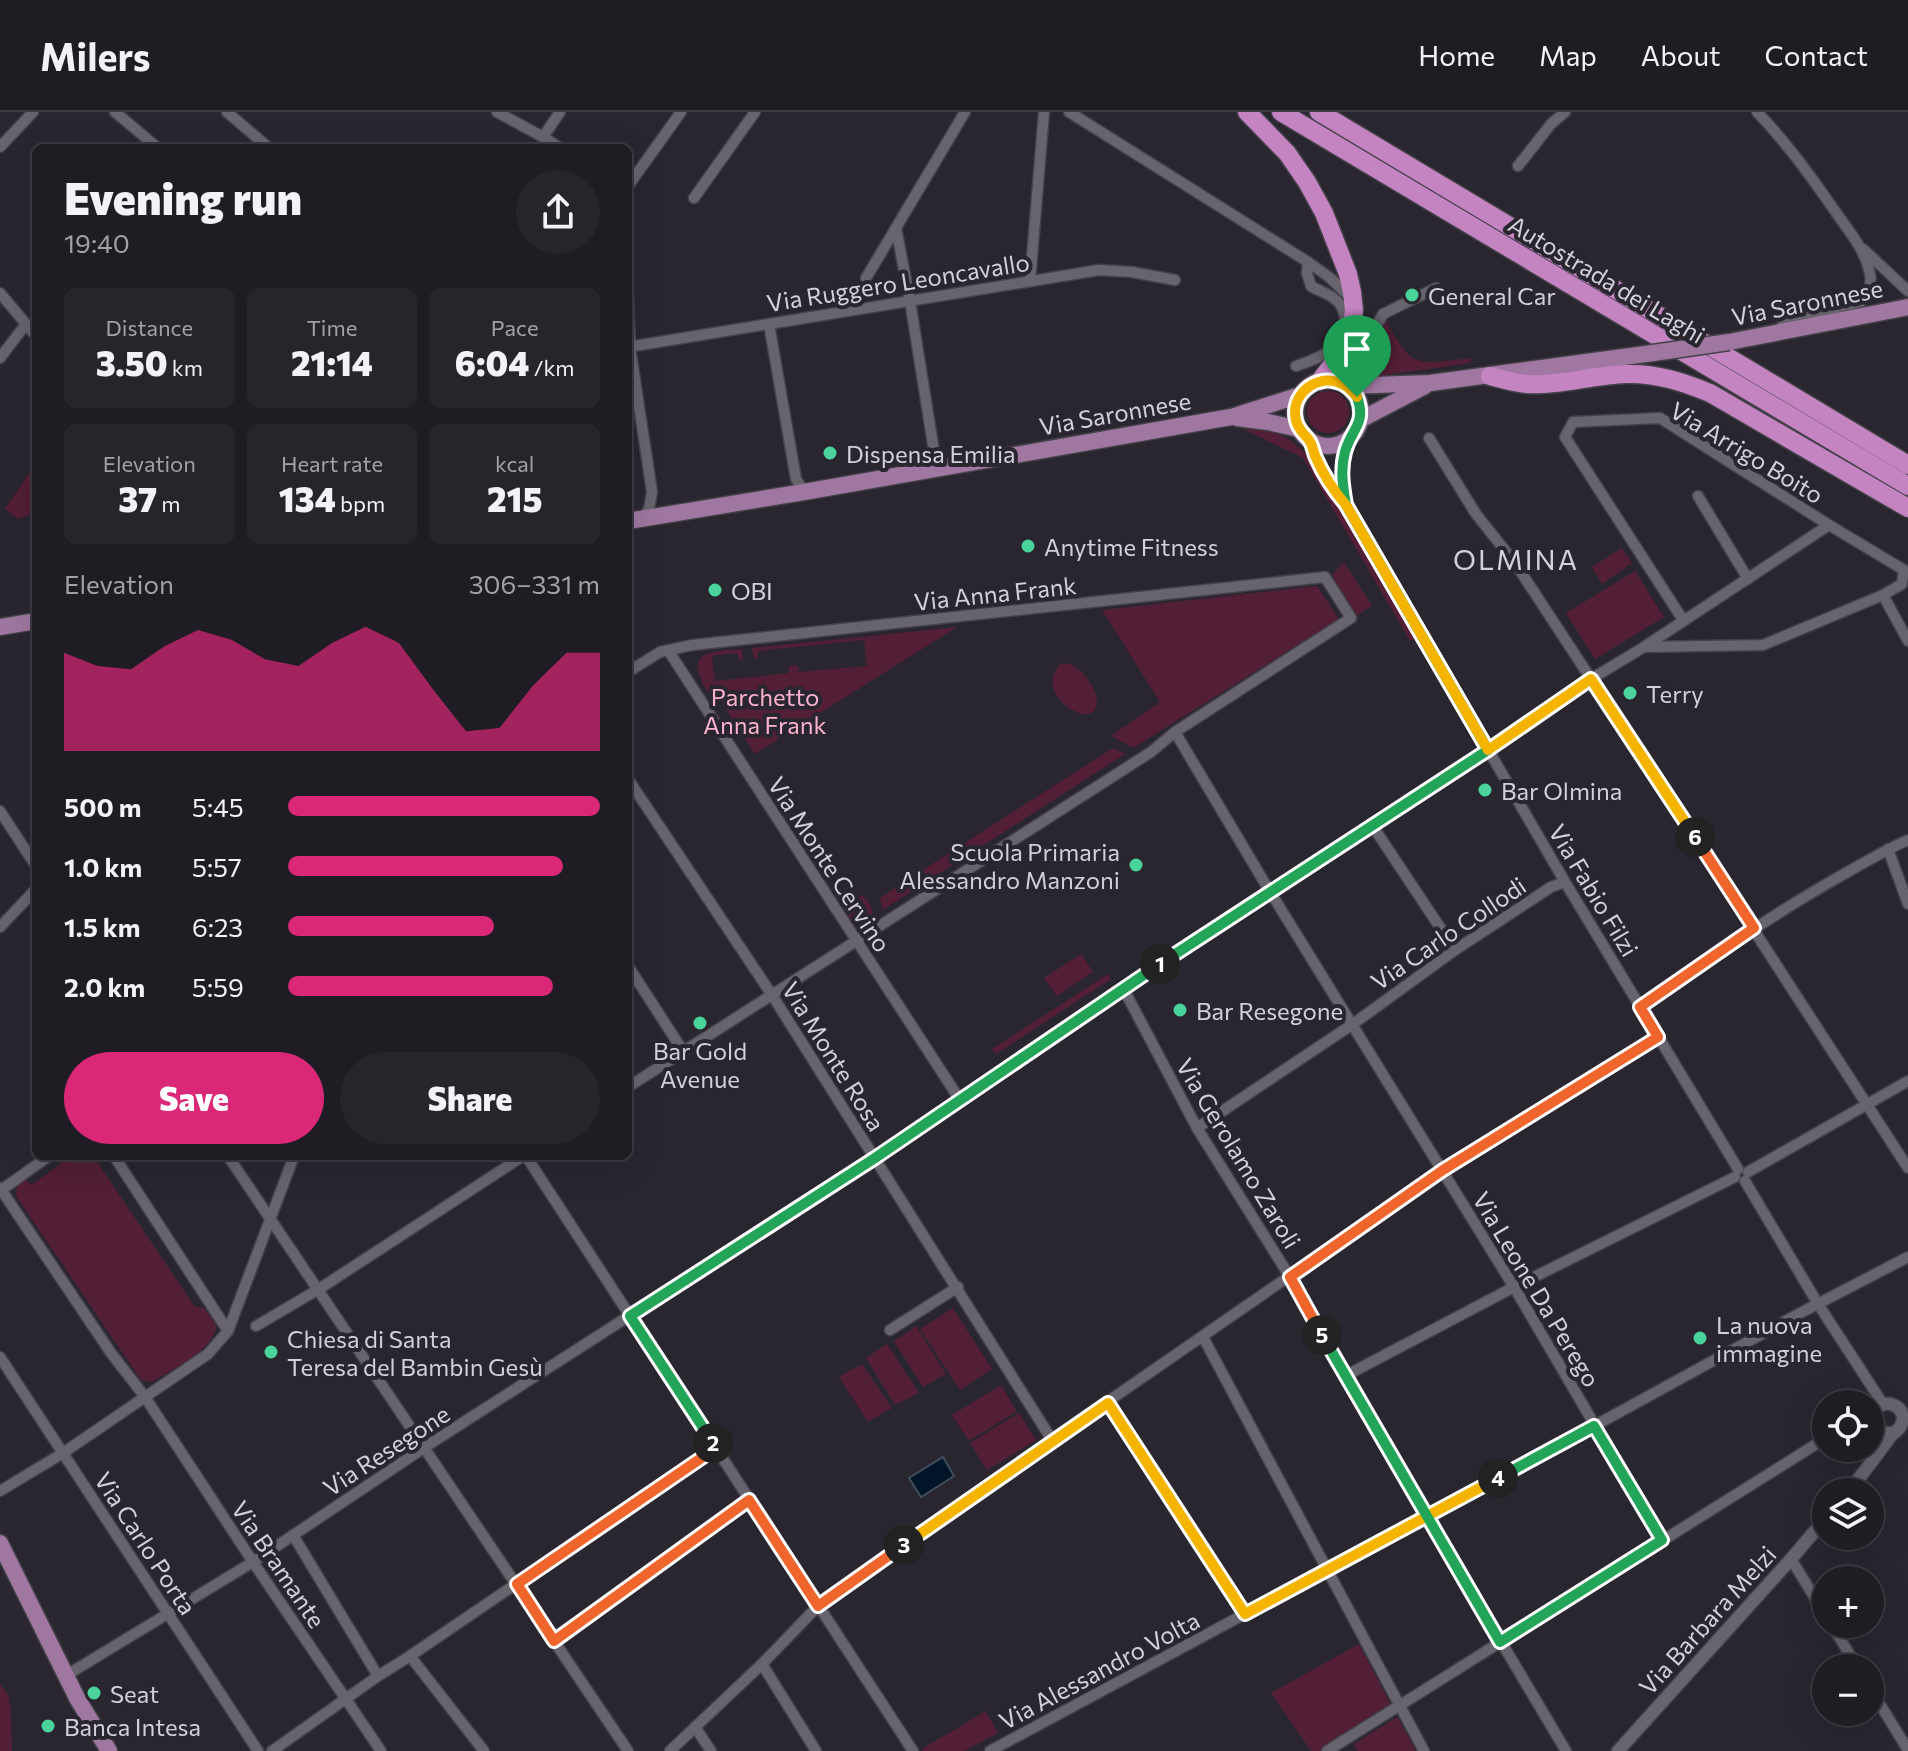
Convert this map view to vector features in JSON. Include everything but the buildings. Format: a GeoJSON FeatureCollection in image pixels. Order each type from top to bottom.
{"type":"FeatureCollection","features":[{"type":"Feature","properties":{"kind":"highway"},"geometry":{"type":"LineString","coordinates":[[1247,112],[1287,153],[1313,193],[1348,274],[1354,310],[1351,334],[1344,349],[1320,381]]}},
{"type":"Feature","properties":{"kind":"highway","name":"Autostrada dei Laghi"},"geometry":{"type":"LineString","coordinates":[[1281,112],[1908,486]]}},
{"type":"Feature","properties":{"kind":"highway","name":"Autostrada dei Laghi"},"geometry":{"type":"LineString","coordinates":[[1319,112],[1908,465]]}},
{"type":"Feature","properties":{"kind":"highway"},"geometry":{"type":"LineString","coordinates":[[1490,376],[1523,384],[1629,374],[1679,381],[1710,393],[1908,508]]}},
{"type":"Feature","properties":{"kind":"highway"},"geometry":{"type":"LineString","coordinates":[[1803,402],[1908,456]]}},
{"type":"Feature","properties":{"kind":"main road","name":"Via Saronnese"},"geometry":{"type":"LineString","coordinates":[[635,520],[1231,417],[1300,395],[1320,381],[1329,380],[1345,385],[1430,383],[1490,376],[1729,342],[1908,307]]}},
{"type":"Feature","properties":{"kind":"main road","name":"Via Saronnese"},"geometry":{"type":"LineString","coordinates":[[1360,420],[1430,383]]}},
{"type":"Feature","properties":{"kind":"main road"},"geometry":{"type":"LineString","coordinates":[[1345,385],[1357,397],[1360,406],[1360,420],[1350,438]]}},
{"type":"Feature","properties":{"kind":"main road"},"geometry":{"type":"LineString","coordinates":[[1300,395],[1295,420],[1304,435]]}},
{"type":"Feature","properties":{"kind":"main road","name":"Via Saronnese"},"geometry":{"type":"LineString","coordinates":[[1231,417],[1268,422],[1304,435],[1320,445],[1330,446],[1350,438]]}},
{"type":"Feature","properties":{"kind":"main road"},"geometry":{"type":"LineString","coordinates":[[0,627],[32,622]]}},
{"type":"Feature","properties":{"kind":"main road"},"geometry":{"type":"LineString","coordinates":[[0,1543],[65,1676],[109,1751]]}},
{"type":"Feature","properties":{"kind":"street"},"geometry":{"type":"LineString","coordinates":[[0,147],[33,112]]}},
{"type":"Feature","properties":{"kind":"street"},"geometry":{"type":"LineString","coordinates":[[115,112],[153,144]]}},
{"type":"Feature","properties":{"kind":"street"},"geometry":{"type":"LineString","coordinates":[[227,112],[264,144]]}},
{"type":"Feature","properties":{"kind":"street"},"geometry":{"type":"LineString","coordinates":[[497,112],[554,144]]}},
{"type":"Feature","properties":{"kind":"street"},"geometry":{"type":"LineString","coordinates":[[543,137],[560,112]]}},
{"type":"Feature","properties":{"kind":"street"},"geometry":{"type":"LineString","coordinates":[[632,180],[681,112]]}},
{"type":"Feature","properties":{"kind":"street"},"geometry":{"type":"LineString","coordinates":[[694,198],[755,112]]}},
{"type":"Feature","properties":{"kind":"street"},"geometry":{"type":"LineString","coordinates":[[866,278],[965,112]]}},
{"type":"Feature","properties":{"kind":"street"},"geometry":{"type":"LineString","coordinates":[[1030,281],[1044,112]]}},
{"type":"Feature","properties":{"kind":"street"},"geometry":{"type":"LineString","coordinates":[[1069,112],[1308,262],[1348,295],[1354,310]]}},
{"type":"Feature","properties":{"kind":"street"},"geometry":{"type":"LineString","coordinates":[[1518,166],[1551,124],[1565,112]]}},
{"type":"Feature","properties":{"kind":"street"},"geometry":{"type":"LineString","coordinates":[[1757,112],[1787,144],[1859,245],[1908,291]]}},
{"type":"Feature","properties":{"kind":"street"},"geometry":{"type":"LineString","coordinates":[[896,228],[934,451],[929,470]]}},
{"type":"Feature","properties":{"kind":"street"},"geometry":{"type":"LineString","coordinates":[[1768,333],[1809,314],[1861,302],[1870,288],[1871,280],[1859,245]]}},
{"type":"Feature","properties":{"kind":"street"},"geometry":{"type":"LineString","coordinates":[[1296,366],[1322,356],[1337,345],[1345,328],[1346,316],[1341,305],[1335,298],[1311,286],[1308,262]]}},
{"type":"Feature","properties":{"kind":"street","name":"Via Ruggero Leoncavallo"},"geometry":{"type":"LineString","coordinates":[[632,347],[1099,270],[1175,280]]}},
{"type":"Feature","properties":{"kind":"street"},"geometry":{"type":"LineString","coordinates":[[1345,385],[1383,314],[1436,288]]}},
{"type":"Feature","properties":{"kind":"street"},"geometry":{"type":"LineString","coordinates":[[0,293],[32,331]]}},
{"type":"Feature","properties":{"kind":"street"},"geometry":{"type":"LineString","coordinates":[[0,358],[26,324]]}},
{"type":"Feature","properties":{"kind":"street"},"geometry":{"type":"LineString","coordinates":[[769,324],[796,479],[804,492]]}},
{"type":"Feature","properties":{"kind":"street"},"geometry":{"type":"LineString","coordinates":[[632,366],[652,492],[649,509],[635,520]]}},
{"type":"Feature","properties":{"kind":"street","name":"Via Arrigo Boito"},"geometry":{"type":"LineString","coordinates":[[1683,620],[1565,437],[1573,422],[1660,418],[1904,570],[1902,584],[1883,595]]}},
{"type":"Feature","properties":{"kind":"street","name":"Via Fabio Filzi"},"geometry":{"type":"LineString","coordinates":[[1304,435],[1565,882],[1742,1174],[1866,1390]]}},
{"type":"Feature","properties":{"kind":"street","name":"Via Fabio Filzi"},"geometry":{"type":"LineString","coordinates":[[1346,505],[1341,477],[1350,438]]}},
{"type":"Feature","properties":{"kind":"street"},"geometry":{"type":"LineString","coordinates":[[1429,438],[1476,514],[1515,563],[1908,1168]]}},
{"type":"Feature","properties":{"kind":"street"},"geometry":{"type":"LineString","coordinates":[[1698,496],[1748,579]]}},
{"type":"Feature","properties":{"kind":"street","name":"Via Resegone"},"geometry":{"type":"LineString","coordinates":[[65,1676],[253,1562],[425,1447],[875,1158],[1123,988],[1829,525]]}},
{"type":"Feature","properties":{"kind":"street","name":"Via Anna Frank"},"geometry":{"type":"LineString","coordinates":[[632,670],[668,650],[692,645],[1325,577],[1351,618],[1175,732]]}},
{"type":"Feature","properties":{"kind":"street"},"geometry":{"type":"LineString","coordinates":[[1644,647],[1763,645],[1883,595],[1908,641]]}},
{"type":"Feature","properties":{"kind":"street","name":"Via Monte Cervino"},"geometry":{"type":"LineString","coordinates":[[668,650],[960,1100]]}},
{"type":"Feature","properties":{"kind":"street"},"geometry":{"type":"LineString","coordinates":[[632,1084],[1151,752],[1175,732]]}},
{"type":"Feature","properties":{"kind":"street","name":"Via Leone Da Perego"},"geometry":{"type":"LineString","coordinates":[[1175,732],[1514,1287],[1662,1540]]}},
{"type":"Feature","properties":{"kind":"street","name":"Via Monte Rosa"},"geometry":{"type":"LineString","coordinates":[[632,785],[772,995],[1052,1440]]}},
{"type":"Feature","properties":{"kind":"street"},"geometry":{"type":"LineString","coordinates":[[0,811],[32,860]]}},
{"type":"Feature","properties":{"kind":"street"},"geometry":{"type":"LineString","coordinates":[[0,837],[9,825]]}},
{"type":"Feature","properties":{"kind":"street"},"geometry":{"type":"LineString","coordinates":[[1372,825],[1455,950]]}},
{"type":"Feature","properties":{"kind":"street"},"geometry":{"type":"LineString","coordinates":[[1640,1007],[1754,928],[1908,840]]}},
{"type":"Feature","properties":{"kind":"street"},"geometry":{"type":"LineString","coordinates":[[1888,849],[1908,904]]}},
{"type":"Feature","properties":{"kind":"street","name":"Via Carlo Collodi"},"geometry":{"type":"LineString","coordinates":[[1197,1128],[1353,1024],[1455,950],[1551,887],[1565,882]]}},
{"type":"Feature","properties":{"kind":"street"},"geometry":{"type":"LineString","coordinates":[[0,927],[32,893]]}},
{"type":"Feature","properties":{"kind":"street"},"geometry":{"type":"LineString","coordinates":[[632,972],[683,1051]]}},
{"type":"Feature","properties":{"kind":"street","name":"Via Gerolamo Zaroli"},"geometry":{"type":"LineString","coordinates":[[1123,988],[1197,1128],[1290,1277],[1566,1751]]}},
{"type":"Feature","properties":{"kind":"street"},"geometry":{"type":"LineString","coordinates":[[670,1751],[818,1606],[1443,1170],[1658,1037]]}},
{"type":"Feature","properties":{"kind":"street"},"geometry":{"type":"LineString","coordinates":[[1345,1376],[1514,1287],[1742,1174],[1908,1081]]}},
{"type":"Feature","properties":{"kind":"street"},"geometry":{"type":"LineString","coordinates":[[1,1190],[43,1160]]}},
{"type":"Feature","properties":{"kind":"street"},"geometry":{"type":"LineString","coordinates":[[117,1160],[228,1331]]}},
{"type":"Feature","properties":{"kind":"street"},"geometry":{"type":"LineString","coordinates":[[231,1160],[628,1751]]}},
{"type":"Feature","properties":{"kind":"street"},"geometry":{"type":"LineString","coordinates":[[0,1491],[63,1453],[208,1354],[228,1331],[292,1160]]}},
{"type":"Feature","properties":{"kind":"street"},"geometry":{"type":"LineString","coordinates":[[256,1326],[319,1289],[518,1160]]}},
{"type":"Feature","properties":{"kind":"street"},"geometry":{"type":"LineString","coordinates":[[527,1160],[913,1751]]}},
{"type":"Feature","properties":{"kind":"street","name":"Via Bramante"},"geometry":{"type":"LineString","coordinates":[[1,1190],[111,1353],[145,1397],[381,1751]]}},
{"type":"Feature","properties":{"kind":"street","name":"Via Alessandro Volta"},"geometry":{"type":"LineString","coordinates":[[990,1751],[1908,1257]]}},
{"type":"Feature","properties":{"kind":"street"},"geometry":{"type":"LineString","coordinates":[[890,1330],[958,1287]]}},
{"type":"Feature","properties":{"kind":"street"},"geometry":{"type":"LineString","coordinates":[[1203,1337],[1424,1751]]}},
{"type":"Feature","properties":{"kind":"street","name":"Via Carlo Porta"},"geometry":{"type":"LineString","coordinates":[[0,1357],[258,1751]]}},
{"type":"Feature","properties":{"kind":"street"},"geometry":{"type":"LineString","coordinates":[[1108,1403],[1245,1614]]}},
{"type":"Feature","properties":{"kind":"street"},"geometry":{"type":"LineString","coordinates":[[1884,1406],[1891,1404],[1905,1410],[1902,1425],[1884,1446]]}},
{"type":"Feature","properties":{"kind":"street"},"geometry":{"type":"LineString","coordinates":[[1884,1433],[1893,1433]]}},
{"type":"Feature","properties":{"kind":"street"},"geometry":{"type":"LineString","coordinates":[[1327,1751],[1812,1447]]}},
{"type":"Feature","properties":{"kind":"street"},"geometry":{"type":"LineString","coordinates":[[272,1751],[716,1448]]}},
{"type":"Feature","properties":{"kind":"street"},"geometry":{"type":"LineString","coordinates":[[1859,1478],[1873,1462]]}},
{"type":"Feature","properties":{"kind":"street"},"geometry":{"type":"LineString","coordinates":[[554,1641],[749,1500]]}},
{"type":"Feature","properties":{"kind":"street","name":"Via Barbara Melzi"},"geometry":{"type":"LineString","coordinates":[[1618,1751],[1812,1534]]}},
{"type":"Feature","properties":{"kind":"street"},"geometry":{"type":"LineString","coordinates":[[293,1535],[378,1676]]}},
{"type":"Feature","properties":{"kind":"street"},"geometry":{"type":"LineString","coordinates":[[1791,1559],[1812,1593]]}},
{"type":"Feature","properties":{"kind":"street"},"geometry":{"type":"LineString","coordinates":[[410,1656],[484,1751]]}},
{"type":"Feature","properties":{"kind":"street"},"geometry":{"type":"LineString","coordinates":[[762,1664],[816,1751]]}},
{"type":"Feature","properties":{"kind":"street"},"geometry":{"type":"LineString","coordinates":[[1884,1712],[1904,1747]]}},
{"type":"Feature","properties":{"kind":"street"},"geometry":{"type":"LineString","coordinates":[[695,1727],[711,1751]]}},
{"type":"Feature","properties":{"kind":"green space"},"geometry":{"type":"Polygon","coordinates":[[[1385,319],[1410,356],[1427,362],[1471,358],[1471,363],[1371,377],[1363,371],[1361,363],[1385,319]]]}},
{"type":"Feature","properties":{"kind":"green space"},"geometry":{"type":"Polygon","coordinates":[[[1328,391],[1343,397],[1349,412],[1343,427],[1328,433],[1313,427],[1307,412],[1313,397],[1328,391]]]}},
{"type":"Feature","properties":{"kind":"green space"},"geometry":{"type":"Polygon","coordinates":[[[1258,426],[1287,438],[1308,455],[1417,637],[1410,641],[1303,458],[1245,430],[1258,426]]]}},
{"type":"Feature","properties":{"kind":"green space"},"geometry":{"type":"Polygon","coordinates":[[[32,469],[32,515],[18,519],[5,509],[32,469]]]}},
{"type":"Feature","properties":{"kind":"green space"},"geometry":{"type":"Polygon","coordinates":[[[1622,548],[1632,563],[1602,584],[1592,567],[1622,548]]]}},
{"type":"Feature","properties":{"kind":"green space"},"geometry":{"type":"Polygon","coordinates":[[[1344,562],[1372,606],[1356,616],[1332,575],[1344,562]]]}},
{"type":"Feature","properties":{"kind":"green space"},"geometry":{"type":"Polygon","coordinates":[[[1635,571],[1664,617],[1595,659],[1566,613],[1635,571]]]}},
{"type":"Feature","properties":{"kind":"green space"},"geometry":{"type":"Polygon","coordinates":[[[1317,586],[1339,619],[1133,748],[1111,736],[1160,702],[1102,610],[1317,586]]]}},
{"type":"Feature","properties":{"kind":"green space","name":"Parchetto Anna Frank"},"geometry":{"type":"Polygon","coordinates":[[[957,627],[755,754],[714,691],[708,693],[698,669],[702,656],[742,649],[743,660],[739,660],[737,653],[712,656],[715,681],[788,673],[789,666],[798,665],[799,672],[867,666],[864,640],[758,651],[754,659],[752,648],[957,627]]]}},
{"type":"Feature","properties":{"kind":"green space"},"geometry":{"type":"Polygon","coordinates":[[[1061,664],[1074,666],[1090,681],[1097,697],[1094,711],[1086,714],[1077,712],[1058,697],[1053,687],[1054,675],[1061,664]]]}},
{"type":"Feature","properties":{"kind":"green space"},"geometry":{"type":"Polygon","coordinates":[[[1113,748],[1125,754],[970,854],[963,844],[1113,748]]]}},
{"type":"Feature","properties":{"kind":"green space"},"geometry":{"type":"Polygon","coordinates":[[[954,850],[960,860],[883,910],[880,898],[954,850]]]}},
{"type":"Feature","properties":{"kind":"green space"},"geometry":{"type":"Polygon","coordinates":[[[844,895],[850,903],[862,895],[870,904],[874,917],[860,925],[851,925],[836,902],[844,895]]]}},
{"type":"Feature","properties":{"kind":"green space"},"geometry":{"type":"Polygon","coordinates":[[[1081,954],[1093,972],[1057,996],[1044,978],[1081,954]]]}},
{"type":"Feature","properties":{"kind":"green space"},"geometry":{"type":"Polygon","coordinates":[[[1108,974],[1111,979],[996,1054],[992,1049],[1108,974]]]}},
{"type":"Feature","properties":{"kind":"green space"},"geometry":{"type":"Polygon","coordinates":[[[66,1160],[96,1160],[195,1307],[204,1308],[217,1327],[213,1337],[199,1353],[152,1382],[141,1380],[16,1196],[17,1186],[26,1179],[31,1185],[66,1160]]]}},
{"type":"Feature","properties":{"kind":"green space"},"geometry":{"type":"Polygon","coordinates":[[[953,1308],[992,1369],[960,1390],[920,1329],[953,1308]]]}},
{"type":"Feature","properties":{"kind":"green space"},"geometry":{"type":"Polygon","coordinates":[[[916,1326],[946,1374],[923,1387],[894,1341],[916,1326]]]}},
{"type":"Feature","properties":{"kind":"green space"},"geometry":{"type":"Polygon","coordinates":[[[887,1344],[919,1393],[895,1405],[866,1358],[887,1344]]]}},
{"type":"Feature","properties":{"kind":"green space"},"geometry":{"type":"Polygon","coordinates":[[[862,1364],[892,1408],[868,1422],[839,1377],[862,1364]]]}},
{"type":"Feature","properties":{"kind":"green space"},"geometry":{"type":"Polygon","coordinates":[[[1001,1385],[1017,1411],[969,1441],[952,1415],[1001,1385]]]}},
{"type":"Feature","properties":{"kind":"green space"},"geometry":{"type":"Polygon","coordinates":[[[1019,1413],[1036,1440],[987,1470],[970,1443],[1019,1413]]]}},
{"type":"Feature","properties":{"kind":"green space"},"geometry":{"type":"Polygon","coordinates":[[[1359,1644],[1392,1707],[1320,1751],[1311,1751],[1271,1693],[1359,1644]]]}},
{"type":"Feature","properties":{"kind":"green space"},"geometry":{"type":"Polygon","coordinates":[[[0,1684],[9,1696],[12,1751],[0,1751],[0,1684]]]}},
{"type":"Feature","properties":{"kind":"green space"},"geometry":{"type":"Polygon","coordinates":[[[986,1711],[998,1733],[964,1751],[923,1751],[922,1749],[986,1711]]]}},
{"type":"Feature","properties":{"kind":"green space"},"geometry":{"type":"Polygon","coordinates":[[[1397,1717],[1416,1751],[1357,1751],[1354,1744],[1397,1717]]]}},
{"type":"Feature","properties":{"kind":"water"},"geometry":{"type":"Polygon","coordinates":[[[943,1457],[954,1476],[921,1497],[909,1478],[943,1457]]]}},
{"type":"Feature","properties":{"kind":"place","name":"General Car"},"geometry":{"type":"Point","coordinates":[1412,295]}},
{"type":"Feature","properties":{"kind":"place","name":"Dispensa Emilia"},"geometry":{"type":"Point","coordinates":[830,453]}},
{"type":"Feature","properties":{"kind":"place","name":"Anytime Fitness"},"geometry":{"type":"Point","coordinates":[1028,546]}},
{"type":"Feature","properties":{"kind":"place","name":"OBI"},"geometry":{"type":"Point","coordinates":[715,590]}},
{"type":"Feature","properties":{"kind":"place","name":"Terry"},"geometry":{"type":"Point","coordinates":[1630,693]}},
{"type":"Feature","properties":{"kind":"place","name":"Bar Olmina"},"geometry":{"type":"Point","coordinates":[1485,790]}},
{"type":"Feature","properties":{"kind":"place","name":"Scuola Primaria Alessandro Manzoni"},"geometry":{"type":"Point","coordinates":[1136,865]}},
{"type":"Feature","properties":{"kind":"place","name":"Bar Resegone"},"geometry":{"type":"Point","coordinates":[1180,1010]}},
{"type":"Feature","properties":{"kind":"place","name":"Bar Gold Avenue"},"geometry":{"type":"Point","coordinates":[700,1023]}},
{"type":"Feature","properties":{"kind":"place","name":"La nuova immagine"},"geometry":{"type":"Point","coordinates":[1700,1338]}},
{"type":"Feature","properties":{"kind":"place","name":"Chiesa di Santa Teresa del Bambin Gesù"},"geometry":{"type":"Point","coordinates":[271,1352]}},
{"type":"Feature","properties":{"kind":"place","name":"Seat"},"geometry":{"type":"Point","coordinates":[94,1693]}},
{"type":"Feature","properties":{"kind":"place","name":"Banca Intesa"},"geometry":{"type":"Point","coordinates":[48,1726]}},
{"type":"Feature","properties":{"kind":"district","name":"OLMINA"},"geometry":{"type":"Point","coordinates":[1516,559]}},
{"type":"Feature","properties":{"kind":"route"},"geometry":{"type":"LineString","coordinates":[[1357,397],[1343,384],[1320,381],[1301,393],[1295,420],[1310,441],[1315,457],[1488,750],[1591,679],[1754,928],[1640,1007],[1658,1037],[1443,1170],[1290,1277],[1345,1376],[1427,1517],[1500,1642],[1662,1540],[1594,1426],[1505,1475],[1427,1517],[1328,1569],[1245,1614],[1108,1403],[818,1606],[749,1500],[554,1641],[517,1584],[716,1448],[630,1316],[875,1158],[1123,988],[1488,750],[1440,668],[1346,505],[1341,477],[1344,454],[1361,416],[1357,397]]}}]}
